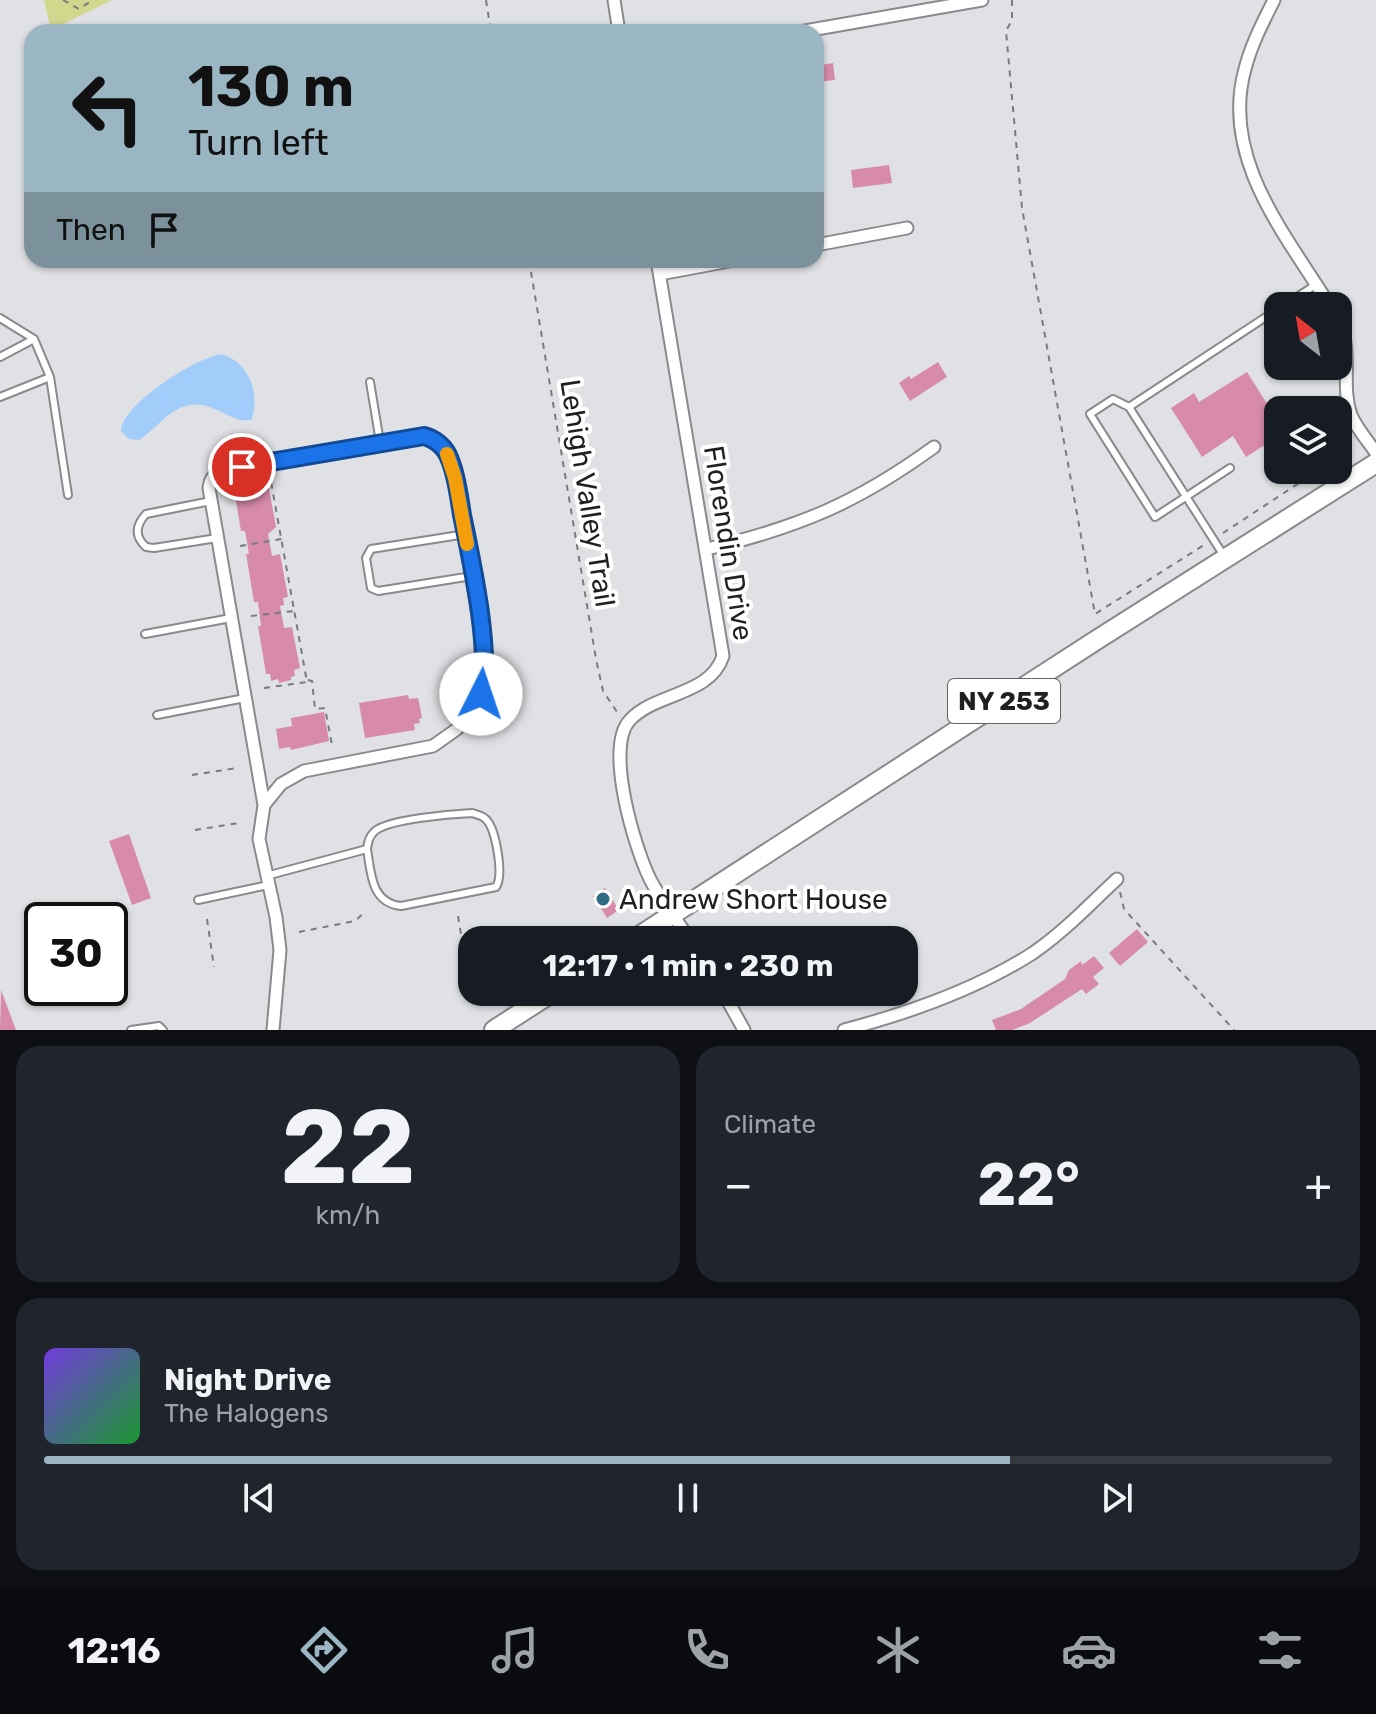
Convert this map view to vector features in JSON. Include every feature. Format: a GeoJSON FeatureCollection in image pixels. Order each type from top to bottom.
{"type":"FeatureCollection","features":[{"type":"Feature","properties":{"kind":"main road","name":"NY 253"},"geometry":{"type":"LineString","coordinates":[[655,926],[1376,463]]}},
{"type":"Feature","properties":{"kind":"main road"},"geometry":{"type":"LineString","coordinates":[[499,1028],[532,1006]]}},
{"type":"Feature","properties":{"kind":"street"},"geometry":{"type":"LineString","coordinates":[[614,0],[618,24]]}},
{"type":"Feature","properties":{"kind":"street"},"geometry":{"type":"LineString","coordinates":[[824,28],[982,0]]}},
{"type":"Feature","properties":{"kind":"street"},"geometry":{"type":"LineString","coordinates":[[1274,0],[1244,71],[1239,107],[1240,128],[1249,168],[1257,187],[1322,292]]}},
{"type":"Feature","properties":{"kind":"street"},"geometry":{"type":"LineString","coordinates":[[824,244],[907,228]]}},
{"type":"Feature","properties":{"kind":"street","name":"Florendin Drive"},"geometry":{"type":"LineString","coordinates":[[626,726],[647,708],[700,684],[712,675],[720,665],[723,643],[659,268]]}},
{"type":"Feature","properties":{"kind":"street"},"geometry":{"type":"LineString","coordinates":[[660,274],[692,268]]}},
{"type":"Feature","properties":{"kind":"street"},"geometry":{"type":"LineString","coordinates":[[1347,380],[1351,415],[1376,453]]}},
{"type":"Feature","properties":{"kind":"street"},"geometry":{"type":"LineString","coordinates":[[264,805],[281,784],[304,771],[433,746],[457,729],[481,694],[485,681],[484,649],[466,534],[450,458],[431,438],[424,436],[380,442],[217,472],[209,488],[264,805],[259,839],[280,950],[273,1030]]}},
{"type":"Feature","properties":{"kind":"street"},"geometry":{"type":"LineString","coordinates":[[707,549],[789,527],[825,513],[900,472],[934,447]]}},
{"type":"Feature","properties":{"kind":"street"},"geometry":{"type":"LineString","coordinates":[[626,726],[620,742],[620,761],[641,861],[681,926]]}},
{"type":"Feature","properties":{"kind":"street"},"geometry":{"type":"LineString","coordinates":[[844,1030],[959,991],[1001,970],[1063,930],[1117,879]]}},
{"type":"Feature","properties":{"kind":"street"},"geometry":{"type":"LineString","coordinates":[[731,1006],[744,1030]]}},
{"type":"Feature","properties":{"kind":"lane"},"geometry":{"type":"LineString","coordinates":[[1305,292],[1317,284]]}},
{"type":"Feature","properties":{"kind":"lane"},"geometry":{"type":"LineString","coordinates":[[0,318],[34,339],[50,377],[68,495]]}},
{"type":"Feature","properties":{"kind":"lane"},"geometry":{"type":"LineString","coordinates":[[1129,407],[1264,318]]}},
{"type":"Feature","properties":{"kind":"lane"},"geometry":{"type":"LineString","coordinates":[[0,357],[34,339]]}},
{"type":"Feature","properties":{"kind":"lane"},"geometry":{"type":"LineString","coordinates":[[0,397],[50,377]]}},
{"type":"Feature","properties":{"kind":"lane"},"geometry":{"type":"LineString","coordinates":[[370,382],[380,442]]}},
{"type":"Feature","properties":{"kind":"lane"},"geometry":{"type":"LineString","coordinates":[[1226,559],[1213,540],[1186,497],[1129,407],[1113,399],[1090,414],[1155,517],[1186,497],[1230,468]]}},
{"type":"Feature","properties":{"kind":"lane"},"geometry":{"type":"LineString","coordinates":[[211,501],[146,514],[137,527],[137,535],[146,547],[154,548],[217,538]]}},
{"type":"Feature","properties":{"kind":"lane"},"geometry":{"type":"LineString","coordinates":[[466,534],[371,549],[366,558],[371,588],[378,591],[472,576]]}},
{"type":"Feature","properties":{"kind":"lane"},"geometry":{"type":"LineString","coordinates":[[145,634],[231,618]]}},
{"type":"Feature","properties":{"kind":"lane"},"geometry":{"type":"LineString","coordinates":[[157,715],[245,698]]}},
{"type":"Feature","properties":{"kind":"lane"},"geometry":{"type":"LineString","coordinates":[[472,813],[483,815],[490,824],[500,880],[496,887],[488,891],[393,905],[378,895],[374,887],[367,849],[371,836],[384,826],[472,813]]}},
{"type":"Feature","properties":{"kind":"lane"},"geometry":{"type":"LineString","coordinates":[[198,900],[367,849]]}},
{"type":"Feature","properties":{"kind":"lane"},"geometry":{"type":"LineString","coordinates":[[131,1030],[149,1026],[159,1026],[163,1030]]}},
{"type":"Feature","properties":{"kind":"path"},"geometry":{"type":"LineString","coordinates":[[63,0],[79,9],[93,0]]}},
{"type":"Feature","properties":{"kind":"path"},"geometry":{"type":"LineString","coordinates":[[486,0],[490,24]]}},
{"type":"Feature","properties":{"kind":"path"},"geometry":{"type":"LineString","coordinates":[[1012,0],[1012,20],[1006,31],[1022,208],[1095,614],[1298,484]]}},
{"type":"Feature","properties":{"kind":"path","name":"Lehigh Valley Trail"},"geometry":{"type":"LineString","coordinates":[[530,268],[596,659],[603,691],[626,726]]}},
{"type":"Feature","properties":{"kind":"path"},"geometry":{"type":"LineString","coordinates":[[242,467],[271,482],[306,680]]}},
{"type":"Feature","properties":{"kind":"path"},"geometry":{"type":"LineString","coordinates":[[240,546],[282,539]]}},
{"type":"Feature","properties":{"kind":"path"},"geometry":{"type":"LineString","coordinates":[[251,616],[294,611]]}},
{"type":"Feature","properties":{"kind":"path"},"geometry":{"type":"LineString","coordinates":[[264,688],[312,681],[315,709],[325,708],[332,745]]}},
{"type":"Feature","properties":{"kind":"path"},"geometry":{"type":"LineString","coordinates":[[192,775],[237,768]]}},
{"type":"Feature","properties":{"kind":"path"},"geometry":{"type":"LineString","coordinates":[[195,830],[239,823]]}},
{"type":"Feature","properties":{"kind":"path"},"geometry":{"type":"LineString","coordinates":[[1117,879],[1124,909],[1234,1030]]}},
{"type":"Feature","properties":{"kind":"path"},"geometry":{"type":"LineString","coordinates":[[299,932],[355,921],[366,911]]}},
{"type":"Feature","properties":{"kind":"path"},"geometry":{"type":"LineString","coordinates":[[458,916],[460,926]]}},
{"type":"Feature","properties":{"kind":"path"},"geometry":{"type":"LineString","coordinates":[[207,919],[214,967]]}},
{"type":"Feature","properties":{"kind":"green space"},"geometry":{"type":"Polygon","coordinates":[[[44,0],[112,0],[63,24],[50,24],[44,0]]]}},
{"type":"Feature","properties":{"kind":"water"},"geometry":{"type":"Polygon","coordinates":[[[222,354],[239,364],[250,380],[254,399],[252,419],[238,419],[196,405],[173,412],[139,440],[129,439],[121,431],[134,408],[162,384],[196,364],[222,354]]]}},
{"type":"Feature","properties":{"kind":"building"},"geometry":{"type":"Polygon","coordinates":[[[833,63],[835,80],[824,81],[824,65],[833,63]]]}},
{"type":"Feature","properties":{"kind":"building"},"geometry":{"type":"Polygon","coordinates":[[[889,165],[892,183],[853,188],[851,170],[889,165]]]}},
{"type":"Feature","properties":{"kind":"building"},"geometry":{"type":"Polygon","coordinates":[[[938,362],[947,377],[910,401],[899,383],[938,362]]]}},
{"type":"Feature","properties":{"kind":"building"},"geometry":{"type":"Polygon","coordinates":[[[1247,372],[1264,399],[1264,448],[1246,457],[1233,436],[1202,457],[1171,408],[1194,393],[1199,402],[1247,372]]]}},
{"type":"Feature","properties":{"kind":"building"},"geometry":{"type":"Polygon","coordinates":[[[251,480],[252,485],[268,483],[276,527],[268,534],[272,556],[280,554],[288,597],[283,598],[284,605],[280,606],[284,628],[292,627],[300,668],[294,670],[295,676],[291,680],[279,683],[278,679],[271,681],[270,674],[266,674],[258,626],[261,626],[258,602],[254,602],[245,531],[241,531],[233,483],[251,480]]]}},
{"type":"Feature","properties":{"kind":"building"},"geometry":{"type":"Polygon","coordinates":[[[408,695],[409,699],[418,698],[419,702],[422,718],[419,719],[420,723],[414,724],[415,730],[365,738],[359,703],[408,695]]]}},
{"type":"Feature","properties":{"kind":"building"},"geometry":{"type":"Polygon","coordinates":[[[324,712],[329,741],[291,750],[290,747],[279,749],[276,729],[292,726],[291,718],[324,712]]]}},
{"type":"Feature","properties":{"kind":"building"},"geometry":{"type":"Polygon","coordinates":[[[129,834],[151,898],[132,905],[109,841],[129,834]]]}},
{"type":"Feature","properties":{"kind":"building","name":"Andrew Short House"},"geometry":{"type":"Polygon","coordinates":[[[605,888],[617,907],[617,911],[607,918],[593,896],[605,888]]]}},
{"type":"Feature","properties":{"kind":"building"},"geometry":{"type":"Polygon","coordinates":[[[1137,929],[1148,942],[1120,966],[1109,953],[1137,929]]]}},
{"type":"Feature","properties":{"kind":"building"},"geometry":{"type":"Polygon","coordinates":[[[1094,956],[1104,968],[1093,977],[1099,984],[1086,994],[1082,989],[1030,1023],[1012,1030],[996,1030],[992,1020],[1021,1009],[1065,979],[1069,970],[1081,961],[1082,965],[1094,956]]]}},
{"type":"Feature","properties":{"kind":"building"},"geometry":{"type":"Polygon","coordinates":[[[1,990],[16,1030],[0,1030],[1,990]]]}},
{"type":"Feature","properties":{"kind":"slow traffic"},"geometry":{"type":"LineString","coordinates":[[447,454],[455,478],[467,544]]}},
{"type":"Feature","properties":{"kind":"place","name":"Andrew Short House"},"geometry":{"type":"Point","coordinates":[603,899]}},
{"type":"Feature","properties":{"kind":"route"},"geometry":{"type":"LineString","coordinates":[[242,467],[424,436],[437,443],[450,458],[466,534],[484,649],[485,681],[481,694]]}}]}
